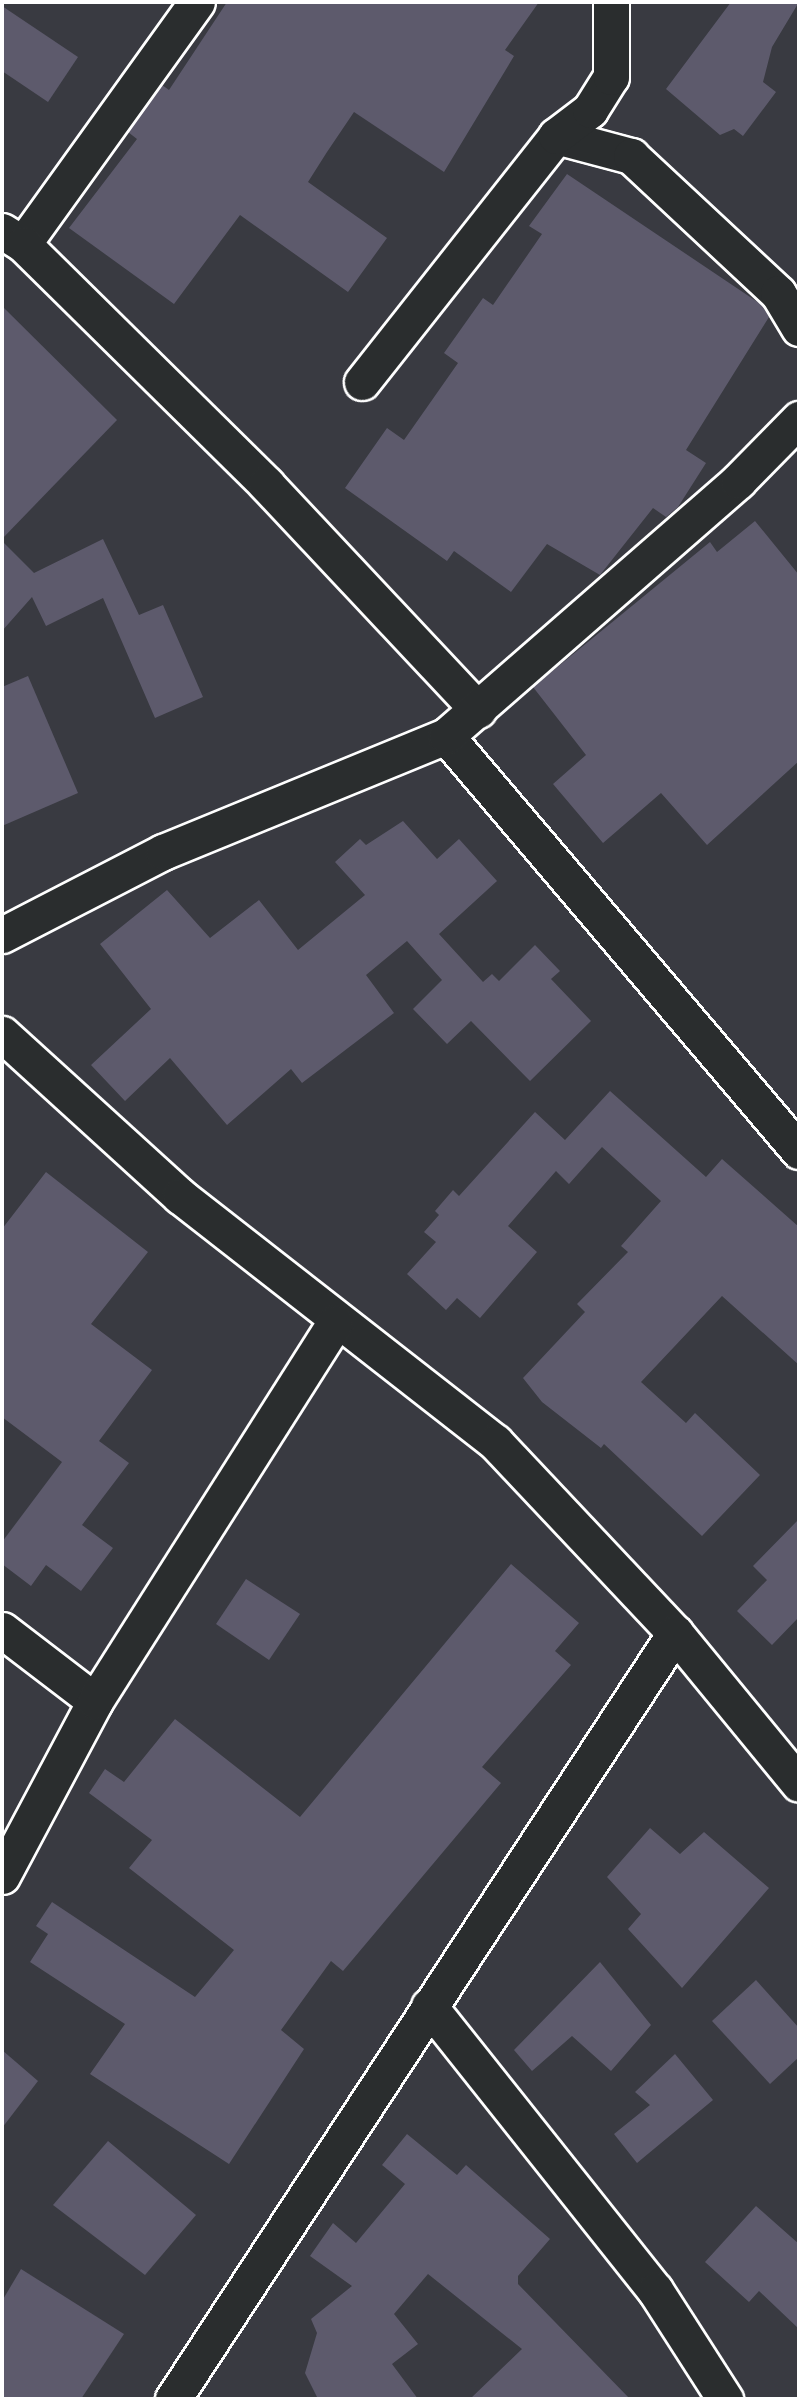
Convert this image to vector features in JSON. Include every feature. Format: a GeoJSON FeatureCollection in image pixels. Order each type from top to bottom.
{"type":"FeatureCollection","features":[{"type":"Feature","properties":{"kind":"street"},"geometry":{"type":"LineString","coordinates":[[197,2],[12,237],[266,484],[478,710]]}},
{"type":"Feature","properties":{"kind":"street"},"geometry":{"type":"LineString","coordinates":[[362,382],[556,136],[590,110],[611,77],[611,2]]}},
{"type":"Feature","properties":{"kind":"street"},"geometry":{"type":"LineString","coordinates":[[556,136],[631,156],[778,293],[799,328]]}},
{"type":"Feature","properties":{"kind":"street"},"geometry":{"type":"LineString","coordinates":[[2,935],[163,852],[446,736],[797,428]]}},
{"type":"Feature","properties":{"kind":"street"},"geometry":{"type":"LineString","coordinates":[[446,736],[799,1151]]}},
{"type":"Feature","properties":{"kind":"street"},"geometry":{"type":"LineString","coordinates":[[2,1034],[180,1196],[335,1323],[495,1442],[675,1633],[799,1784]]}},
{"type":"Feature","properties":{"kind":"street"},"geometry":{"type":"LineString","coordinates":[[2,1876],[95,1701],[335,1323]]}},
{"type":"Feature","properties":{"kind":"street"},"geometry":{"type":"LineString","coordinates":[[2,1630],[95,1701]]}},
{"type":"Feature","properties":{"kind":"street"},"geometry":{"type":"LineString","coordinates":[[173,2399],[675,1633]]}},
{"type":"Feature","properties":{"kind":"street"},"geometry":{"type":"LineString","coordinates":[[429,2006],[655,2290],[725,2399]]}},
{"type":"Feature","properties":{"kind":"building"},"geometry":{"type":"Polygon","coordinates":[[[227,2],[539,2],[505,50],[514,56],[444,172],[354,112],[327,152],[308,182],[387,238],[348,292],[240,215],[174,304],[69,228],[137,139],[128,132],[162,85],[169,90],[227,2]]]}},
{"type":"Feature","properties":{"kind":"building"},"geometry":{"type":"Polygon","coordinates":[[[731,2],[799,2],[772,47],[763,82],[776,92],[743,136],[734,129],[720,135],[666,89],[731,2]]]}},
{"type":"Feature","properties":{"kind":"building"},"geometry":{"type":"Polygon","coordinates":[[[2,6],[78,57],[48,102],[2,71],[2,6]]]}},
{"type":"Feature","properties":{"kind":"building"},"geometry":{"type":"Polygon","coordinates":[[[567,174],[762,305],[769,317],[686,450],[706,463],[678,507],[666,517],[653,508],[600,575],[547,544],[511,592],[454,551],[447,561],[345,488],[387,428],[404,440],[458,363],[444,353],[483,298],[493,305],[542,234],[529,226],[567,174]]]}},
{"type":"Feature","properties":{"kind":"building"},"geometry":{"type":"Polygon","coordinates":[[[2,306],[117,420],[2,539],[2,306]]]}},
{"type":"Feature","properties":{"kind":"building"},"geometry":{"type":"Polygon","coordinates":[[[755,521],[799,575],[799,761],[707,845],[661,793],[603,843],[553,784],[586,755],[533,687],[710,542],[717,552],[755,521]]]}},
{"type":"Feature","properties":{"kind":"building"},"geometry":{"type":"Polygon","coordinates":[[[103,539],[139,615],[163,605],[203,697],[155,718],[103,598],[46,626],[32,597],[2,631],[2,541],[34,573],[103,539]]]}},
{"type":"Feature","properties":{"kind":"building"},"geometry":{"type":"Polygon","coordinates":[[[28,676],[78,793],[2,826],[2,687],[28,676]]]}},
{"type":"Feature","properties":{"kind":"building"},"geometry":{"type":"Polygon","coordinates":[[[403,821],[437,859],[459,839],[497,881],[439,934],[483,982],[492,974],[499,981],[535,945],[560,971],[551,979],[591,1021],[530,1081],[471,1021],[447,1044],[413,1009],[442,980],[407,941],[366,975],[394,1013],[302,1083],[291,1069],[227,1125],[170,1058],[125,1101],[91,1065],[151,1009],[100,944],[167,890],[210,938],[259,900],[298,950],[365,895],[335,862],[360,839],[366,845],[403,821]]]}},
{"type":"Feature","properties":{"kind":"building"},"geometry":{"type":"Polygon","coordinates":[[[610,1091],[706,1177],[722,1159],[799,1227],[799,1365],[722,1296],[641,1382],[686,1423],[695,1413],[760,1475],[702,1536],[604,1444],[601,1448],[542,1402],[523,1378],[585,1312],[577,1304],[628,1252],[621,1246],[661,1201],[602,1147],[569,1184],[556,1171],[508,1226],[537,1252],[480,1318],[457,1298],[446,1310],[407,1274],[436,1242],[424,1232],[439,1215],[435,1211],[453,1190],[459,1196],[535,1112],[565,1140],[610,1091]]]}},
{"type":"Feature","properties":{"kind":"building"},"geometry":{"type":"Polygon","coordinates":[[[46,1172],[148,1252],[91,1324],[152,1370],[99,1441],[129,1463],[82,1525],[113,1548],[81,1591],[46,1565],[31,1586],[2,1564],[2,1542],[62,1462],[2,1417],[2,1229],[46,1172]]]}},
{"type":"Feature","properties":{"kind":"building"},"geometry":{"type":"Polygon","coordinates":[[[799,1519],[799,1617],[772,1645],[737,1611],[767,1580],[753,1566],[799,1519]]]}},
{"type":"Feature","properties":{"kind":"building"},"geometry":{"type":"Polygon","coordinates":[[[511,1564],[579,1623],[555,1651],[571,1665],[482,1767],[501,1783],[343,1971],[331,1961],[281,2030],[304,2049],[229,2164],[90,2074],[125,2024],[30,1962],[48,1934],[36,1926],[52,1902],[195,1997],[234,1950],[129,1868],[152,1840],[89,1793],[105,1769],[124,1782],[175,1719],[300,1817],[511,1564]]]}},
{"type":"Feature","properties":{"kind":"building"},"geometry":{"type":"Polygon","coordinates":[[[246,1579],[300,1614],[269,1660],[216,1624],[246,1579]]]}},
{"type":"Feature","properties":{"kind":"building"},"geometry":{"type":"Polygon","coordinates":[[[650,1828],[680,1854],[704,1832],[769,1888],[682,1988],[628,1929],[641,1914],[607,1877],[650,1828]]]}},
{"type":"Feature","properties":{"kind":"building"},"geometry":{"type":"Polygon","coordinates":[[[600,1962],[651,2025],[611,2071],[572,2036],[532,2071],[514,2050],[600,1962]]]}},
{"type":"Feature","properties":{"kind":"building"},"geometry":{"type":"Polygon","coordinates":[[[756,1980],[799,2028],[799,2057],[770,2084],[712,2021],[756,1980]]]}},
{"type":"Feature","properties":{"kind":"building"},"geometry":{"type":"Polygon","coordinates":[[[2,2050],[38,2081],[2,2128],[2,2050]]]}},
{"type":"Feature","properties":{"kind":"building"},"geometry":{"type":"Polygon","coordinates":[[[675,2054],[713,2100],[637,2163],[614,2134],[650,2105],[635,2092],[675,2054]]]}},
{"type":"Feature","properties":{"kind":"building"},"geometry":{"type":"Polygon","coordinates":[[[407,2134],[457,2175],[466,2165],[550,2239],[518,2276],[518,2284],[630,2399],[470,2399],[522,2349],[428,2274],[394,2314],[418,2344],[392,2364],[418,2399],[318,2399],[305,2373],[317,2333],[311,2319],[352,2286],[310,2256],[333,2223],[356,2243],[405,2184],[382,2165],[407,2134]]]}},
{"type":"Feature","properties":{"kind":"building"},"geometry":{"type":"Polygon","coordinates":[[[108,2141],[196,2215],[145,2275],[53,2205],[108,2141]]]}},
{"type":"Feature","properties":{"kind":"building"},"geometry":{"type":"Polygon","coordinates":[[[756,2206],[799,2244],[799,2329],[759,2291],[749,2302],[705,2262],[756,2206]]]}},
{"type":"Feature","properties":{"kind":"building"},"geometry":{"type":"Polygon","coordinates":[[[21,2269],[124,2334],[81,2399],[2,2399],[2,2301],[21,2269]]]}}]}
